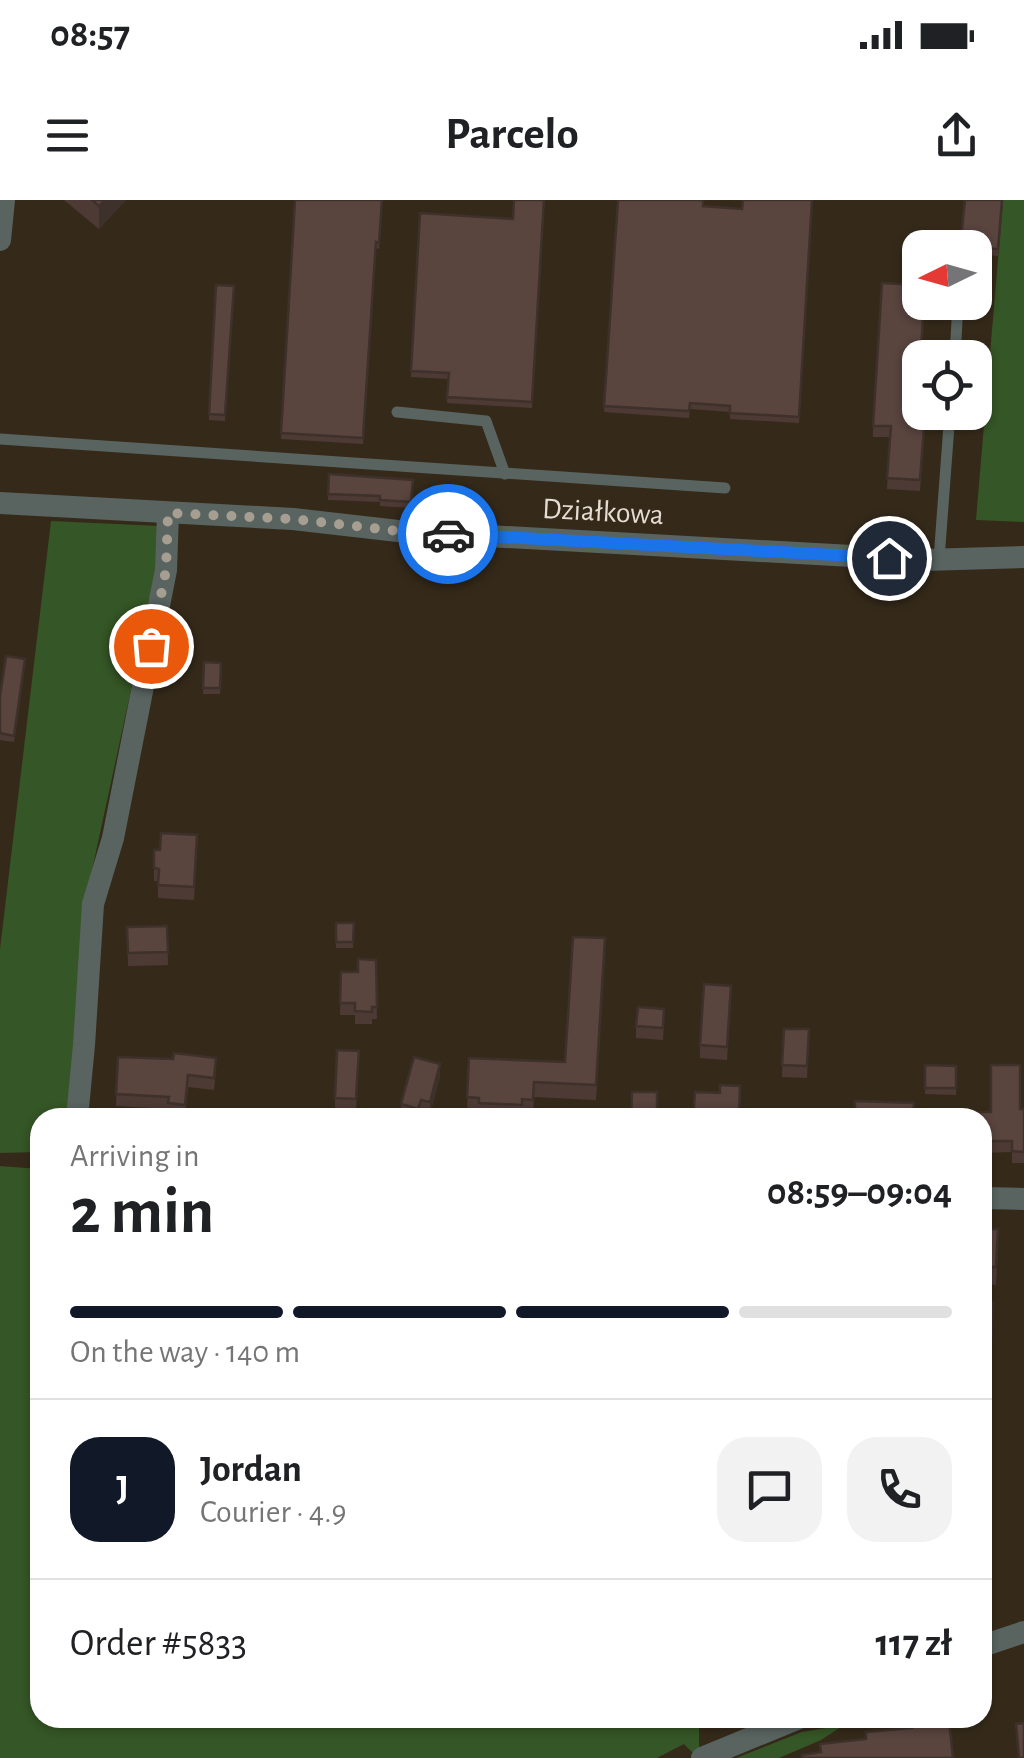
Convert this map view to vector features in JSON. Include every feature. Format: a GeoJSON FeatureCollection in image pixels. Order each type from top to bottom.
{"type":"FeatureCollection","features":[{"type":"Feature","properties":{"kind":"street"},"geometry":{"type":"LineString","coordinates":[[0,240],[4,200]]}},
{"type":"Feature","properties":{"kind":"street","name":"Działkowa"},"geometry":{"type":"LineString","coordinates":[[0,503],[293,519],[398,531],[939,560],[1024,557]]}},
{"type":"Feature","properties":{"kind":"street"},"geometry":{"type":"LineString","coordinates":[[78,1108],[93,904],[113,838],[166,570],[168,513]]}},
{"type":"Feature","properties":{"kind":"street"},"geometry":{"type":"LineString","coordinates":[[992,1198],[1024,1199]]}},
{"type":"Feature","properties":{"kind":"street"},"geometry":{"type":"LineString","coordinates":[[992,1643],[1024,1632]]}},
{"type":"Feature","properties":{"kind":"street"},"geometry":{"type":"LineString","coordinates":[[702,1758],[775,1728]]}},
{"type":"Feature","properties":{"kind":"lane"},"geometry":{"type":"LineString","coordinates":[[397,412],[486,421],[506,474]]}},
{"type":"Feature","properties":{"kind":"lane"},"geometry":{"type":"LineString","coordinates":[[939,560],[949,430]]}},
{"type":"Feature","properties":{"kind":"lane"},"geometry":{"type":"LineString","coordinates":[[0,440],[725,488]]}},
{"type":"Feature","properties":{"kind":"green space"},"geometry":{"type":"Polygon","coordinates":[[[1003,200],[1024,200],[1024,522],[976,520],[984,430],[992,430],[991,340],[1003,200]]]}},
{"type":"Feature","properties":{"kind":"green space"},"geometry":{"type":"Polygon","coordinates":[[[51,521],[159,526],[156,574],[86,898],[71,1108],[30,1108],[30,1152],[0,1153],[0,949],[51,521]]]}},
{"type":"Feature","properties":{"kind":"green space"},"geometry":{"type":"Polygon","coordinates":[[[0,1166],[30,1168],[30,1728],[699,1728],[699,1748],[693,1753],[684,1744],[657,1758],[0,1758],[0,1166]]]}},
{"type":"Feature","properties":{"kind":"green space"},"geometry":{"type":"Polygon","coordinates":[[[839,1728],[779,1758],[736,1758],[802,1732],[839,1728]]]}},
{"type":"Feature","properties":{"kind":"building"},"geometry":{"type":"Polygon","coordinates":[[[295,200],[382,200],[363,438],[281,433],[295,200]]]}},
{"type":"Feature","properties":{"kind":"building"},"geometry":{"type":"Polygon","coordinates":[[[514,200],[544,200],[532,402],[447,397],[449,373],[411,371],[420,213],[513,219],[514,200]]]}},
{"type":"Feature","properties":{"kind":"building"},"geometry":{"type":"Polygon","coordinates":[[[618,200],[703,200],[703,206],[742,209],[743,200],[812,200],[799,417],[730,413],[730,406],[690,403],[689,411],[604,406],[618,200]]]}},
{"type":"Feature","properties":{"kind":"building"},"geometry":{"type":"Polygon","coordinates":[[[965,200],[1002,200],[998,249],[992,249],[992,230],[962,230],[965,200]]]}},
{"type":"Feature","properties":{"kind":"building"},"geometry":{"type":"Polygon","coordinates":[[[882,283],[902,284],[902,320],[923,320],[922,340],[902,340],[902,430],[924,430],[920,480],[887,478],[891,426],[873,426],[882,283]]]}},
{"type":"Feature","properties":{"kind":"building"},"geometry":{"type":"Polygon","coordinates":[[[216,285],[234,286],[225,415],[209,414],[216,285]]]}},
{"type":"Feature","properties":{"kind":"building"},"geometry":{"type":"Polygon","coordinates":[[[329,474],[413,480],[411,502],[328,494],[329,474]]]}},
{"type":"Feature","properties":{"kind":"building"},"geometry":{"type":"Polygon","coordinates":[[[6,656],[25,659],[14,736],[0,733],[6,656]]]}},
{"type":"Feature","properties":{"kind":"building"},"geometry":{"type":"Polygon","coordinates":[[[204,662],[221,663],[220,688],[203,688],[204,662]]]}},
{"type":"Feature","properties":{"kind":"building"},"geometry":{"type":"Polygon","coordinates":[[[161,833],[197,835],[194,887],[158,885],[154,850],[160,850],[161,833]]]}},
{"type":"Feature","properties":{"kind":"building"},"geometry":{"type":"Polygon","coordinates":[[[336,923],[354,923],[353,942],[336,942],[336,923]]]}},
{"type":"Feature","properties":{"kind":"building"},"geometry":{"type":"Polygon","coordinates":[[[167,926],[168,952],[128,953],[127,927],[167,926]]]}},
{"type":"Feature","properties":{"kind":"building"},"geometry":{"type":"Polygon","coordinates":[[[573,937],[605,938],[596,1085],[534,1082],[533,1100],[522,1099],[522,1105],[479,1103],[479,1098],[467,1097],[469,1058],[565,1062],[573,937]]]}},
{"type":"Feature","properties":{"kind":"building"},"geometry":{"type":"Polygon","coordinates":[[[358,959],[376,960],[377,1007],[372,1007],[372,1012],[355,1011],[355,1003],[340,1003],[341,972],[358,972],[358,959]]]}},
{"type":"Feature","properties":{"kind":"building"},"geometry":{"type":"Polygon","coordinates":[[[704,984],[731,986],[727,1047],[700,1045],[704,984]]]}},
{"type":"Feature","properties":{"kind":"building"},"geometry":{"type":"Polygon","coordinates":[[[638,1007],[664,1009],[663,1028],[636,1026],[638,1007]]]}},
{"type":"Feature","properties":{"kind":"building"},"geometry":{"type":"Polygon","coordinates":[[[784,1029],[809,1029],[807,1066],[782,1065],[784,1029]]]}},
{"type":"Feature","properties":{"kind":"building"},"geometry":{"type":"Polygon","coordinates":[[[337,1050],[359,1051],[356,1099],[335,1098],[337,1050]]]}},
{"type":"Feature","properties":{"kind":"building"},"geometry":{"type":"Polygon","coordinates":[[[174,1053],[216,1058],[214,1078],[188,1075],[185,1105],[168,1103],[169,1097],[116,1094],[118,1057],[173,1059],[174,1053]]]}},
{"type":"Feature","properties":{"kind":"building"},"geometry":{"type":"Polygon","coordinates":[[[414,1057],[440,1064],[430,1102],[421,1100],[418,1108],[401,1104],[414,1057]]]}},
{"type":"Feature","properties":{"kind":"building"},"geometry":{"type":"Polygon","coordinates":[[[925,1065],[956,1066],[956,1088],[925,1088],[925,1065]]]}},
{"type":"Feature","properties":{"kind":"building"},"geometry":{"type":"Polygon","coordinates":[[[991,1065],[1020,1065],[1024,1152],[1012,1151],[1012,1141],[992,1141],[991,1065]]]}},
{"type":"Feature","properties":{"kind":"building"},"geometry":{"type":"Polygon","coordinates":[[[720,1085],[740,1086],[739,1108],[694,1108],[695,1092],[720,1093],[720,1085]]]}},
{"type":"Feature","properties":{"kind":"building"},"geometry":{"type":"Polygon","coordinates":[[[632,1092],[657,1092],[657,1108],[631,1108],[632,1092]]]}},
{"type":"Feature","properties":{"kind":"building"},"geometry":{"type":"Polygon","coordinates":[[[855,1101],[914,1103],[914,1108],[855,1108],[855,1101]]]}},
{"type":"Feature","properties":{"kind":"building"},"geometry":{"type":"Polygon","coordinates":[[[992,1229],[998,1229],[996,1267],[992,1267],[992,1229]]]}},
{"type":"Feature","properties":{"kind":"building"},"geometry":{"type":"Polygon","coordinates":[[[1024,1723],[1024,1758],[1019,1758],[1016,1724],[1024,1723]]]}},
{"type":"Feature","properties":{"kind":"building"},"geometry":{"type":"Polygon","coordinates":[[[950,1728],[953,1758],[802,1758],[821,1752],[820,1744],[866,1739],[866,1732],[950,1728]]]}},
{"type":"Feature","properties":{"kind":"way so far"},"geometry":{"type":"LineString","coordinates":[[151,646],[166,570],[168,513],[293,519],[448,534]]}},
{"type":"Feature","properties":{"kind":"route"},"geometry":{"type":"LineString","coordinates":[[448,534],[889,558]]}}]}
